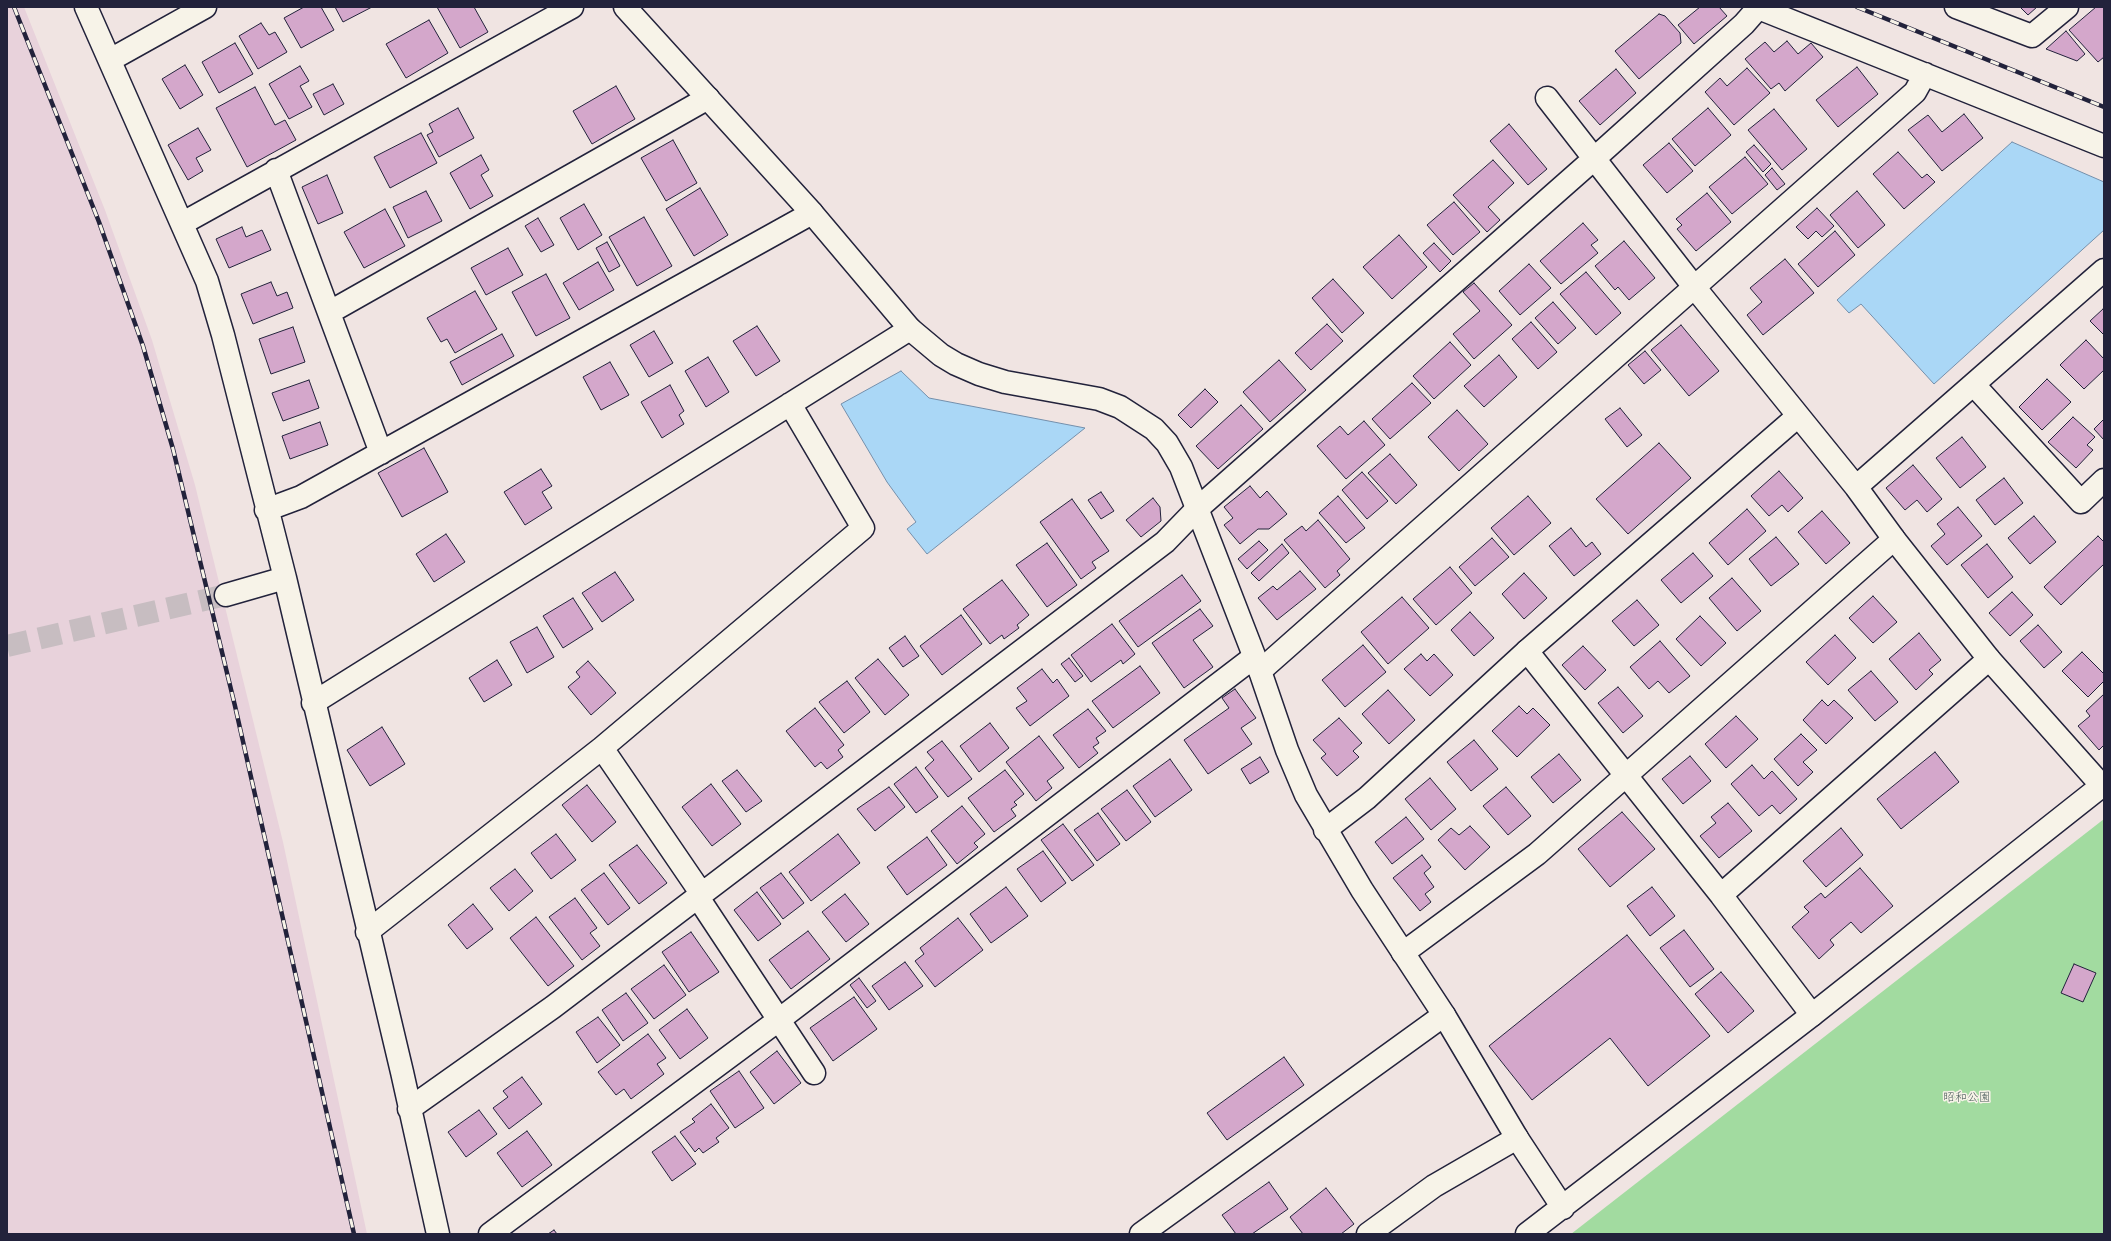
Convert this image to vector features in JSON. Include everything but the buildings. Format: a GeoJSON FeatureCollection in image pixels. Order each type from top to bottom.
{"type":"FeatureCollection","features":[{"type":"Feature","properties":{"kind":"street"},"geometry":{"type":"LineString","coordinates":[[86,7],[183,223],[207,281],[221,328],[266,510],[285,578],[438,1234]]}},
{"type":"Feature","properties":{"kind":"street"},"geometry":{"type":"LineString","coordinates":[[110,60],[205,7]]}},
{"type":"Feature","properties":{"kind":"street"},"geometry":{"type":"LineString","coordinates":[[183,223],[572,7]]}},
{"type":"Feature","properties":{"kind":"street"},"geometry":{"type":"LineString","coordinates":[[626,7],[812,213],[910,329],[942,355],[956,364],[979,374],[1005,382],[1099,399],[1120,407],[1154,429],[1167,443],[1181,467],[1306,794],[1325,830],[1444,1015],[1518,1138],[1563,1208]]}},
{"type":"Feature","properties":{"kind":"street"},"geometry":{"type":"LineString","coordinates":[[409,1109],[553,1007],[1165,542],[1197,509],[1595,158],[1744,24],[1757,7],[2104,146]]}},
{"type":"Feature","properties":{"kind":"street"},"geometry":{"type":"LineString","coordinates":[[1956,7],[2032,36],[2067,7]]}},
{"type":"Feature","properties":{"kind":"street"},"geometry":{"type":"LineString","coordinates":[[490,1234],[1257,664],[1695,288],[1915,92],[1925,74]]}},
{"type":"Feature","properties":{"kind":"street"},"geometry":{"type":"LineString","coordinates":[[330,312],[708,98]]}},
{"type":"Feature","properties":{"kind":"street"},"geometry":{"type":"LineString","coordinates":[[1527,1234],[1563,1208],[1812,1015],[2103,785],[1989,659],[1894,539],[1856,487],[1695,288],[1547,98]]}},
{"type":"Feature","properties":{"kind":"street"},"geometry":{"type":"LineString","coordinates":[[276,170],[330,312],[381,453]]}},
{"type":"Feature","properties":{"kind":"street"},"geometry":{"type":"LineString","coordinates":[[266,510],[301,497],[812,213]]}},
{"type":"Feature","properties":{"kind":"street"},"geometry":{"type":"LineString","coordinates":[[1856,487],[2104,270]]}},
{"type":"Feature","properties":{"kind":"street"},"geometry":{"type":"LineString","coordinates":[[314,703],[910,329]]}},
{"type":"Feature","properties":{"kind":"street"},"geometry":{"type":"LineString","coordinates":[[1974,385],[2081,502],[2104,480]]}},
{"type":"Feature","properties":{"kind":"street"},"geometry":{"type":"LineString","coordinates":[[368,932],[602,748],[863,528],[790,404]]}},
{"type":"Feature","properties":{"kind":"street"},"geometry":{"type":"LineString","coordinates":[[1325,830],[1367,798],[1527,652],[1798,416]]}},
{"type":"Feature","properties":{"kind":"street"},"geometry":{"type":"LineString","coordinates":[[1403,953],[1537,854],[1894,539]]}},
{"type":"Feature","properties":{"kind":"street"},"geometry":{"type":"LineString","coordinates":[[226,595],[285,578]]}},
{"type":"Feature","properties":{"kind":"street"},"geometry":{"type":"LineString","coordinates":[[1527,652],[1626,774],[1721,895],[1812,1015]]}},
{"type":"Feature","properties":{"kind":"street"},"geometry":{"type":"LineString","coordinates":[[1721,895],[1989,659]]}},
{"type":"Feature","properties":{"kind":"street"},"geometry":{"type":"LineString","coordinates":[[602,748],[814,1073]]}},
{"type":"Feature","properties":{"kind":"street"},"geometry":{"type":"LineString","coordinates":[[1142,1234],[1444,1015]]}},
{"type":"Feature","properties":{"kind":"street"},"geometry":{"type":"LineString","coordinates":[[1368,1234],[1434,1186],[1518,1138]]}},
{"type":"Feature","properties":{"kind":"shaded area"},"geometry":{"type":"Polygon","coordinates":[[[7,7],[24,7],[105,210],[152,340],[195,485],[283,842],[367,1234],[7,1234],[7,7]]]}},
{"type":"Feature","properties":{"kind":"green space","name":"昭和公園"},"geometry":{"type":"Polygon","coordinates":[[[2104,819],[2104,1234],[1571,1234],[2104,819]]]}},
{"type":"Feature","properties":{"kind":"water"},"geometry":{"type":"Polygon","coordinates":[[[2012,142],[2104,182],[2104,230],[1934,384],[1861,304],[1849,313],[1837,300],[2012,142]]]}},
{"type":"Feature","properties":{"kind":"water"},"geometry":{"type":"Polygon","coordinates":[[[901,371],[929,398],[1085,428],[927,554],[907,529],[916,522],[887,482],[841,404],[901,371]]]}},
{"type":"Feature","properties":{"kind":"tunnel"},"geometry":{"type":"LineString","coordinates":[[7,646],[226,595]]}},
{"type":"Feature","properties":{"kind":"railway"},"geometry":{"type":"LineString","coordinates":[[14,7],[99,222],[143,346],[173,449],[235,706],[354,1234]]}},
{"type":"Feature","properties":{"kind":"railway"},"geometry":{"type":"LineString","coordinates":[[1857,7],[2104,107]]}}]}
